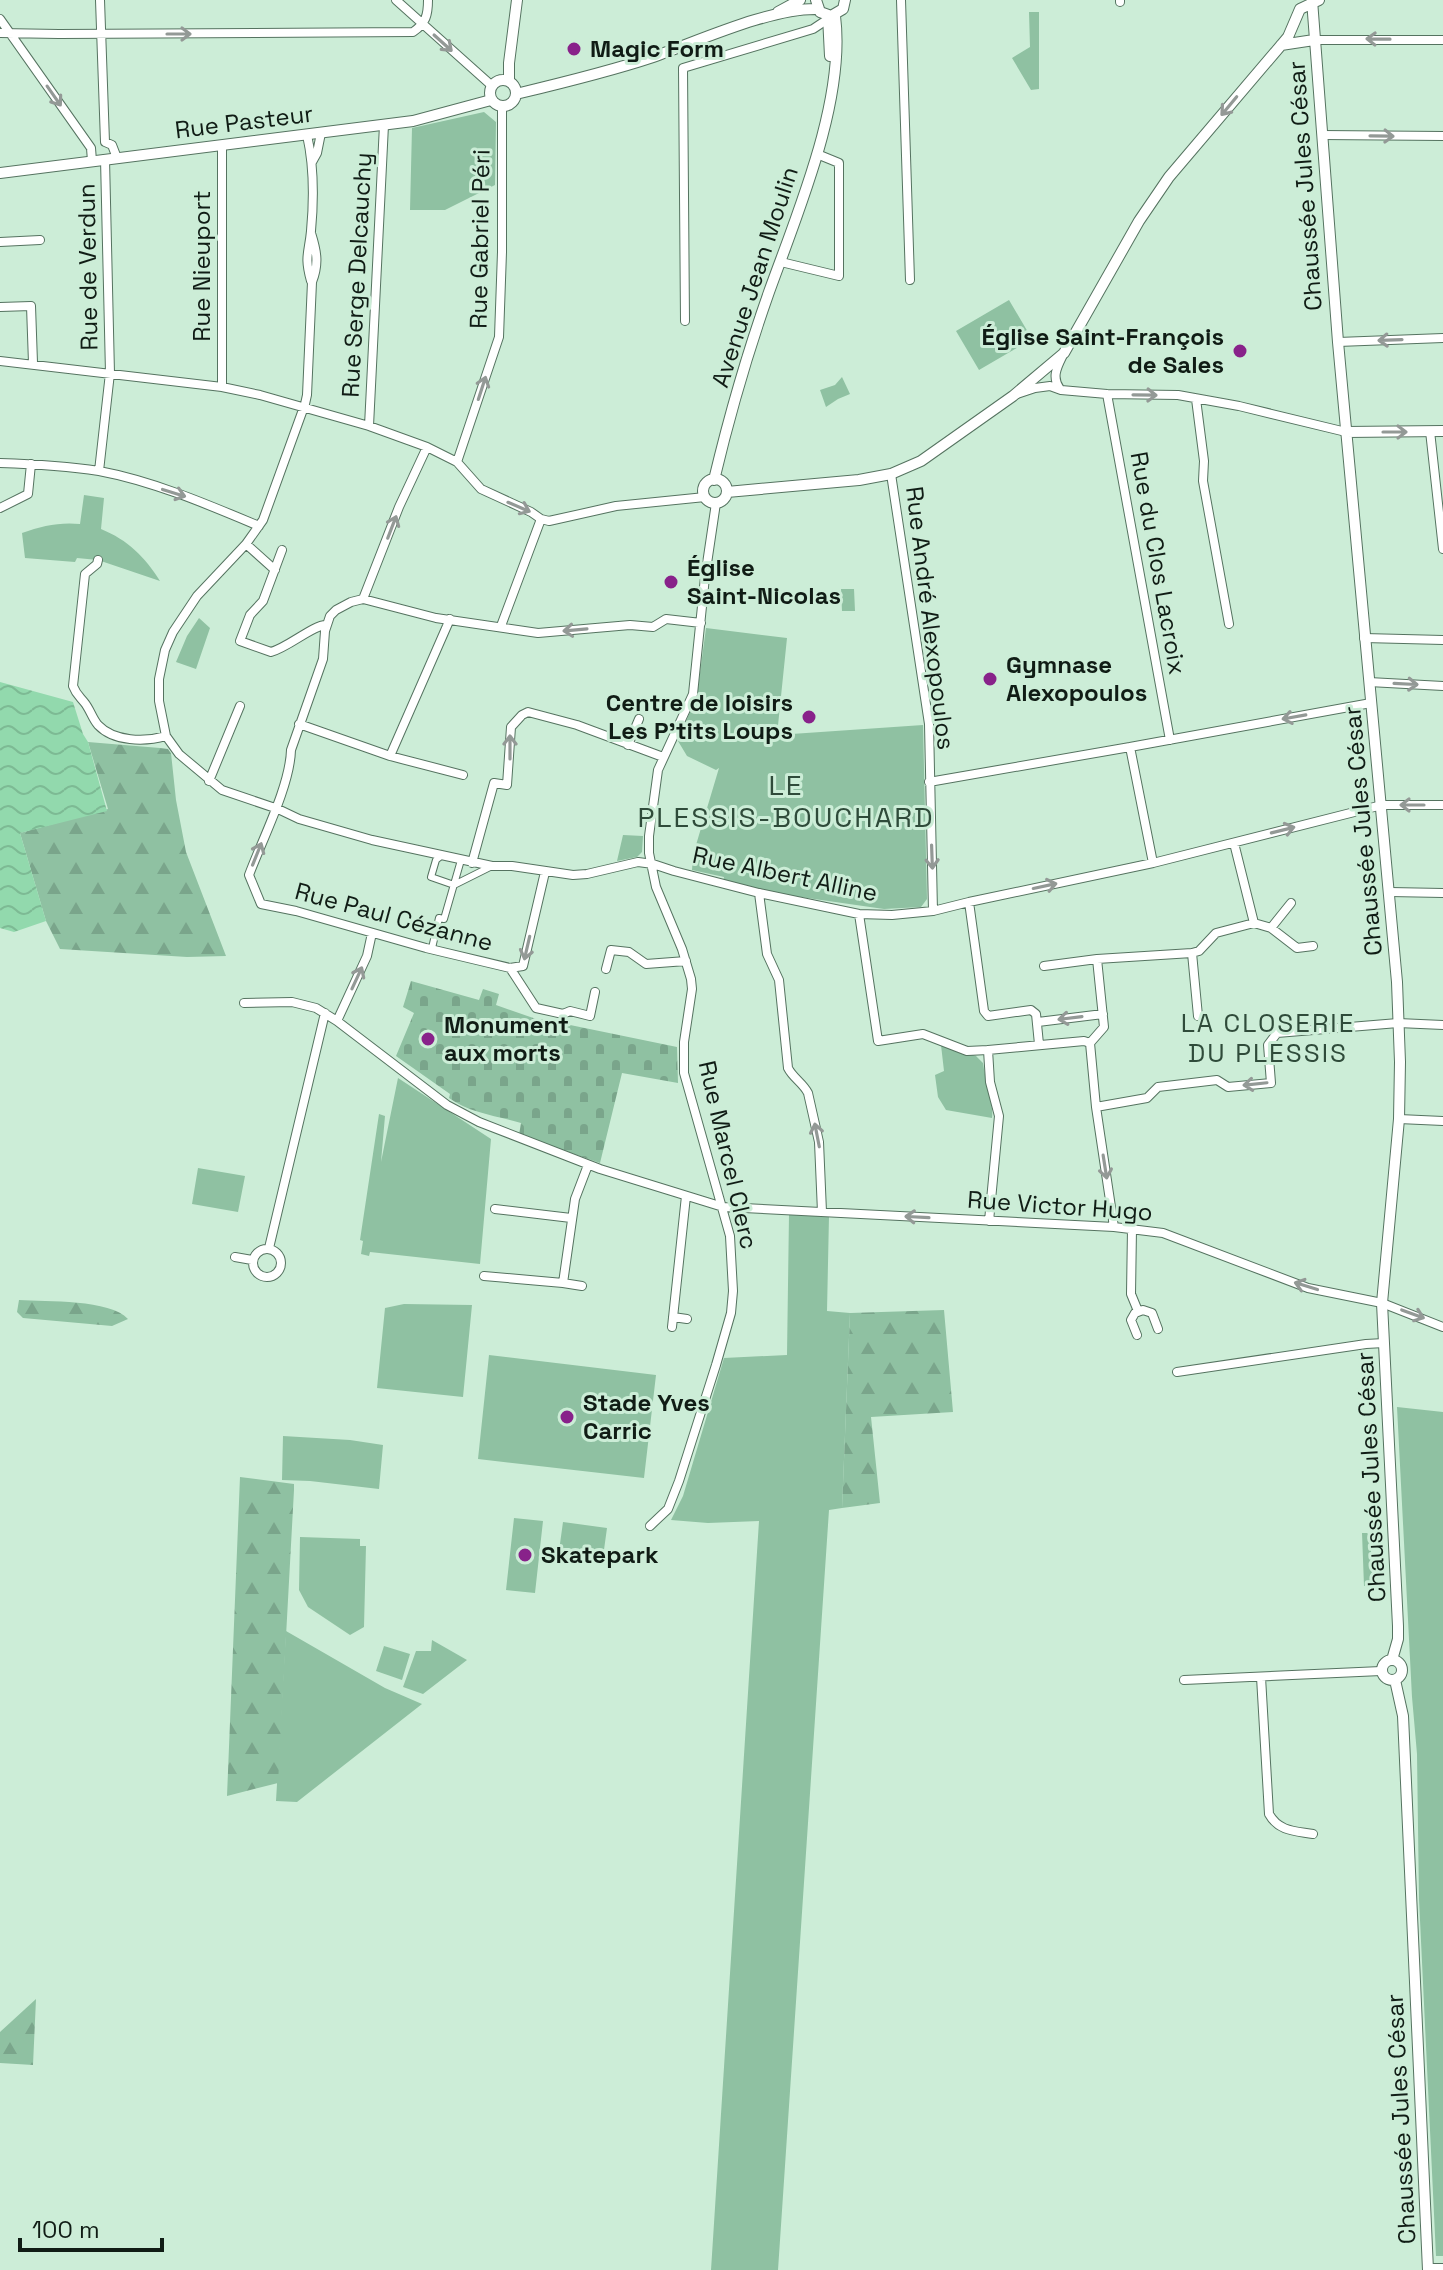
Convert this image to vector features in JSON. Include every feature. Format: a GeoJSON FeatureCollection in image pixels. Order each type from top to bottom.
{"type":"FeatureCollection","features":[{"type":"Feature","properties":{"kind":"street"},"geometry":{"type":"LineString","coordinates":[[91,148],[105,142],[100,0]]}},
{"type":"Feature","properties":{"kind":"street"},"geometry":{"type":"LineString","coordinates":[[396,0],[491,85]]}},
{"type":"Feature","properties":{"kind":"street"},"geometry":{"type":"LineString","coordinates":[[5,32],[413,32],[424,25],[428,0]]}},
{"type":"Feature","properties":{"kind":"street"},"geometry":{"type":"LineString","coordinates":[[509,81],[517,0]]}},
{"type":"Feature","properties":{"kind":"street"},"geometry":{"type":"LineString","coordinates":[[769,16],[800,0]]}},
{"type":"Feature","properties":{"kind":"street"},"geometry":{"type":"LineString","coordinates":[[685,321],[683,68],[813,29],[843,9],[845,0]]}},
{"type":"Feature","properties":{"kind":"street"},"geometry":{"type":"LineString","coordinates":[[901,0],[910,280]]}},
{"type":"Feature","properties":{"kind":"street"},"geometry":{"type":"LineString","coordinates":[[1061,390],[1055,382],[1056,370],[1064,353],[1146,210],[1169,177],[1288,37],[1300,9],[1314,1]]}},
{"type":"Feature","properties":{"kind":"street","name":"Chaussée Jules César"},"geometry":{"type":"LineString","coordinates":[[1314,1],[1314,40],[1338,342],[1396,968],[1399,1119],[1382,1303],[1398,1626],[1392,1660],[1398,1662],[1402,1670],[1395,1680],[1403,1716],[1428,2270]]}},
{"type":"Feature","properties":{"kind":"street"},"geometry":{"type":"LineString","coordinates":[[516,94],[592,76],[769,16],[816,4],[830,17]]}},
{"type":"Feature","properties":{"kind":"street","name":"Avenue Jean Moulin"},"geometry":{"type":"LineString","coordinates":[[714,480],[731,410],[817,154],[832,86],[830,17]]}},
{"type":"Feature","properties":{"kind":"street"},"geometry":{"type":"LineString","coordinates":[[0,19],[5,32],[91,148],[92,161]]}},
{"type":"Feature","properties":{"kind":"street"},"geometry":{"type":"LineString","coordinates":[[1279,46],[1314,40],[1443,40]]}},
{"type":"Feature","properties":{"kind":"street"},"geometry":{"type":"LineString","coordinates":[[501,79],[509,81],[516,94],[513,101],[502,106],[491,100],[491,85],[501,79]]}},
{"type":"Feature","properties":{"kind":"street","name":"Rue Pasteur"},"geometry":{"type":"LineString","coordinates":[[0,173],[413,121],[491,100]]}},
{"type":"Feature","properties":{"kind":"street","name":"Rue Gabriel Péri"},"geometry":{"type":"LineString","coordinates":[[457,462],[499,337],[502,106]]}},
{"type":"Feature","properties":{"kind":"street","name":"Rue Serge Delcauchy"},"geometry":{"type":"LineString","coordinates":[[369,426],[384,125]]}},
{"type":"Feature","properties":{"kind":"street"},"geometry":{"type":"LineString","coordinates":[[312,163],[321,133]]}},
{"type":"Feature","properties":{"kind":"street"},"geometry":{"type":"LineString","coordinates":[[98,560],[85,574],[73,686],[96,723],[106,732],[117,737],[149,741],[166,736],[159,701],[159,679],[169,641],[197,596],[246,544],[263,520],[304,408],[312,282],[317,267],[317,250],[311,233],[312,163],[307,135]]}},
{"type":"Feature","properties":{"kind":"street"},"geometry":{"type":"LineString","coordinates":[[1322,135],[1443,136]]}},
{"type":"Feature","properties":{"kind":"street","name":"Rue de Verdun"},"geometry":{"type":"LineString","coordinates":[[99,471],[110,373],[112,145],[105,142]]}},
{"type":"Feature","properties":{"kind":"street","name":"Rue Nieuport"},"geometry":{"type":"LineString","coordinates":[[222,146],[222,387]]}},
{"type":"Feature","properties":{"kind":"street"},"geometry":{"type":"LineString","coordinates":[[781,262],[839,276],[839,163],[817,154]]}},
{"type":"Feature","properties":{"kind":"street"},"geometry":{"type":"LineString","coordinates":[[0,242],[40,240]]}},
{"type":"Feature","properties":{"kind":"street"},"geometry":{"type":"LineString","coordinates":[[0,307],[31,306],[33,363]]}},
{"type":"Feature","properties":{"kind":"street"},"geometry":{"type":"LineString","coordinates":[[1338,342],[1443,338]]}},
{"type":"Feature","properties":{"kind":"street"},"geometry":{"type":"LineString","coordinates":[[727,492],[859,480],[891,474],[921,461],[1013,396],[1064,353]]}},
{"type":"Feature","properties":{"kind":"street"},"geometry":{"type":"LineString","coordinates":[[0,361],[222,387],[369,426],[427,447],[457,462],[481,489],[549,521],[616,506],[705,497],[716,503],[723,500],[727,492]]}},
{"type":"Feature","properties":{"kind":"street"},"geometry":{"type":"LineString","coordinates":[[1013,396],[1050,386],[1061,390],[1107,394],[1178,395],[1346,432],[1443,431]]}},
{"type":"Feature","properties":{"kind":"street","name":"Rue du Clos Lacroix"},"geometry":{"type":"LineString","coordinates":[[1107,394],[1170,740]]}},
{"type":"Feature","properties":{"kind":"street"},"geometry":{"type":"LineString","coordinates":[[1196,399],[1204,461],[1203,481],[1229,624]]}},
{"type":"Feature","properties":{"kind":"street"},"geometry":{"type":"LineString","coordinates":[[1430,431],[1443,549]]}},
{"type":"Feature","properties":{"kind":"street"},"geometry":{"type":"LineString","coordinates":[[363,599],[399,507],[427,447]]}},
{"type":"Feature","properties":{"kind":"street"},"geometry":{"type":"LineString","coordinates":[[0,463],[99,471],[180,494],[259,526]]}},
{"type":"Feature","properties":{"kind":"street"},"geometry":{"type":"LineString","coordinates":[[0,508],[28,494],[31,464]]}},
{"type":"Feature","properties":{"kind":"street","name":"Rue André Alexopoulos"},"geometry":{"type":"LineString","coordinates":[[891,474],[929,724],[933,911]]}},
{"type":"Feature","properties":{"kind":"street"},"geometry":{"type":"LineString","coordinates":[[705,497],[704,488],[714,480],[723,483],[727,492]]}},
{"type":"Feature","properties":{"kind":"street","name":"Rue Marcel Clerc"},"geometry":{"type":"LineString","coordinates":[[650,1526],[668,1509],[679,1481],[731,1313],[733,1291],[730,1236],[684,1073],[684,1042],[692,989],[686,961],[656,887],[649,853],[658,770],[693,694],[716,503]]}},
{"type":"Feature","properties":{"kind":"street"},"geometry":{"type":"LineString","coordinates":[[501,626],[541,519]]}},
{"type":"Feature","properties":{"kind":"street"},"geometry":{"type":"LineString","coordinates":[[246,544],[275,570]]}},
{"type":"Feature","properties":{"kind":"street"},"geometry":{"type":"LineString","coordinates":[[240,641],[250,615],[263,601],[282,550]]}},
{"type":"Feature","properties":{"kind":"street"},"geometry":{"type":"LineString","coordinates":[[275,808],[291,761],[299,724],[323,659],[326,625],[336,610],[351,602],[363,599],[450,619],[538,633],[630,625],[653,627],[666,619],[701,623]]}},
{"type":"Feature","properties":{"kind":"street"},"geometry":{"type":"LineString","coordinates":[[390,756],[450,619]]}},
{"type":"Feature","properties":{"kind":"street"},"geometry":{"type":"LineString","coordinates":[[230,636],[271,652],[295,642],[318,625],[326,625]]}},
{"type":"Feature","properties":{"kind":"street"},"geometry":{"type":"LineString","coordinates":[[1364,638],[1443,640]]}},
{"type":"Feature","properties":{"kind":"street"},"geometry":{"type":"LineString","coordinates":[[1369,682],[1443,686]]}},
{"type":"Feature","properties":{"kind":"street"},"geometry":{"type":"LineString","coordinates":[[929,782],[1371,703]]}},
{"type":"Feature","properties":{"kind":"street"},"geometry":{"type":"LineString","coordinates":[[209,781],[240,706]]}},
{"type":"Feature","properties":{"kind":"street"},"geometry":{"type":"LineString","coordinates":[[472,863],[494,783],[507,785],[511,727],[522,715],[528,712],[577,725],[663,757]]}},
{"type":"Feature","properties":{"kind":"street"},"geometry":{"type":"LineString","coordinates":[[628,745],[639,719]]}},
{"type":"Feature","properties":{"kind":"street"},"geometry":{"type":"LineString","coordinates":[[299,724],[390,756],[463,775]]}},
{"type":"Feature","properties":{"kind":"street","name":"Rue Albert Alline"},"geometry":{"type":"LineString","coordinates":[[166,736],[179,754],[222,790],[299,819],[441,856],[492,866],[573,875],[638,862],[653,864],[759,893],[859,914],[933,911],[1153,863],[1382,805],[1443,805]]}},
{"type":"Feature","properties":{"kind":"street"},"geometry":{"type":"LineString","coordinates":[[1130,747],[1153,863]]}},
{"type":"Feature","properties":{"kind":"street","name":"Rue Paul Cézanne"},"geometry":{"type":"LineString","coordinates":[[275,808],[249,875],[261,904],[510,968],[523,966],[545,872]]}},
{"type":"Feature","properties":{"kind":"street"},"geometry":{"type":"LineString","coordinates":[[1234,843],[1254,923]]}},
{"type":"Feature","properties":{"kind":"street"},"geometry":{"type":"LineString","coordinates":[[441,856],[436,860],[431,877],[454,885],[492,866]]}},
{"type":"Feature","properties":{"kind":"street"},"geometry":{"type":"LineString","coordinates":[[432,948],[439,918],[444,919],[461,860]]}},
{"type":"Feature","properties":{"kind":"street"},"geometry":{"type":"LineString","coordinates":[[1390,892],[1443,893]]}},
{"type":"Feature","properties":{"kind":"street"},"geometry":{"type":"LineString","coordinates":[[759,893],[767,954],[779,980],[788,1068],[808,1093],[819,1142],[822,1212]]}},
{"type":"Feature","properties":{"kind":"street"},"geometry":{"type":"LineString","coordinates":[[969,902],[985,1014],[1031,1010],[1038,1022],[1039,1044]]}},
{"type":"Feature","properties":{"kind":"street"},"geometry":{"type":"LineString","coordinates":[[1271,928],[1291,903]]}},
{"type":"Feature","properties":{"kind":"street"},"geometry":{"type":"LineString","coordinates":[[859,914],[878,1041],[923,1034],[967,1051],[1087,1042],[1104,1027],[1097,959]]}},
{"type":"Feature","properties":{"kind":"street"},"geometry":{"type":"LineString","coordinates":[[1044,966],[1192,953],[1199,951],[1216,933],[1254,923],[1271,928],[1297,948],[1313,946]]}},
{"type":"Feature","properties":{"kind":"street"},"geometry":{"type":"LineString","coordinates":[[337,1021],[367,956],[372,933]]}},
{"type":"Feature","properties":{"kind":"street"},"geometry":{"type":"LineString","coordinates":[[606,969],[611,950],[629,952],[646,964],[686,961]]}},
{"type":"Feature","properties":{"kind":"street"},"geometry":{"type":"LineString","coordinates":[[1192,953],[1198,1016]]}},
{"type":"Feature","properties":{"kind":"street"},"geometry":{"type":"LineString","coordinates":[[510,968],[536,1008],[590,1016],[595,992]]}},
{"type":"Feature","properties":{"kind":"street","name":"Rue Victor Hugo"},"geometry":{"type":"LineString","coordinates":[[244,1003],[292,1002],[325,1013],[447,1105],[479,1122],[588,1165],[723,1207],[1114,1227],[1163,1233],[1308,1288],[1382,1303],[1443,1327]]}},
{"type":"Feature","properties":{"kind":"street"},"geometry":{"type":"LineString","coordinates":[[269,1248],[325,1013]]}},
{"type":"Feature","properties":{"kind":"street"},"geometry":{"type":"LineString","coordinates":[[1038,1022],[1103,1014]]}},
{"type":"Feature","properties":{"kind":"street"},"geometry":{"type":"LineString","coordinates":[[1096,1107],[1147,1098],[1158,1087],[1217,1080],[1228,1087],[1271,1083],[1268,1045],[1277,1033],[1398,1023],[1443,1025]]}},
{"type":"Feature","properties":{"kind":"street"},"geometry":{"type":"LineString","coordinates":[[1087,1042],[1114,1227]]}},
{"type":"Feature","properties":{"kind":"street"},"geometry":{"type":"LineString","coordinates":[[988,1050],[990,1082],[999,1116],[989,1221]]}},
{"type":"Feature","properties":{"kind":"street"},"geometry":{"type":"LineString","coordinates":[[1399,1119],[1443,1121]]}},
{"type":"Feature","properties":{"kind":"street"},"geometry":{"type":"LineString","coordinates":[[563,1283],[575,1199],[588,1165]]}},
{"type":"Feature","properties":{"kind":"street"},"geometry":{"type":"LineString","coordinates":[[686,1196],[672,1322],[687,1319]]}},
{"type":"Feature","properties":{"kind":"street"},"geometry":{"type":"LineString","coordinates":[[495,1209],[571,1218]]}},
{"type":"Feature","properties":{"kind":"street"},"geometry":{"type":"LineString","coordinates":[[1132,1229],[1131,1294],[1138,1311]]}},
{"type":"Feature","properties":{"kind":"street"},"geometry":{"type":"LineString","coordinates":[[269,1248],[281,1260],[279,1271],[269,1277],[259,1274],[252,1260],[257,1252],[269,1248]]}},
{"type":"Feature","properties":{"kind":"street"},"geometry":{"type":"LineString","coordinates":[[235,1257],[252,1260]]}},
{"type":"Feature","properties":{"kind":"street"},"geometry":{"type":"LineString","coordinates":[[484,1276],[582,1286]]}},
{"type":"Feature","properties":{"kind":"street"},"geometry":{"type":"LineString","coordinates":[[1137,1335],[1131,1320],[1138,1311],[1148,1310],[1152,1313],[1158,1329]]}},
{"type":"Feature","properties":{"kind":"street"},"geometry":{"type":"LineString","coordinates":[[1177,1372],[1384,1343]]}},
{"type":"Feature","properties":{"kind":"street"},"geometry":{"type":"LineString","coordinates":[[1381,1671],[1384,1663],[1392,1660]]}},
{"type":"Feature","properties":{"kind":"street"},"geometry":{"type":"LineString","coordinates":[[1184,1680],[1381,1671]]}},
{"type":"Feature","properties":{"kind":"street"},"geometry":{"type":"LineString","coordinates":[[1381,1671],[1387,1679],[1395,1680]]}},
{"type":"Feature","properties":{"kind":"street"},"geometry":{"type":"LineString","coordinates":[[1261,1677],[1269,1814],[1284,1829],[1313,1834]]}},
{"type":"Feature","properties":{"kind":"street"},"geometry":{"type":"LineString","coordinates":[[1428,2270],[1443,2269]]}},
{"type":"Feature","properties":{"kind":"green space"},"geometry":{"type":"Polygon","coordinates":[[[1029,12],[1039,12],[1039,89],[1031,90],[1012,58],[1030,47],[1029,12]]]}},
{"type":"Feature","properties":{"kind":"green space"},"geometry":{"type":"Polygon","coordinates":[[[484,112],[496,122],[495,185],[445,210],[410,210],[412,128],[484,112]]]}},
{"type":"Feature","properties":{"kind":"green space"},"geometry":{"type":"Polygon","coordinates":[[[1009,300],[1032,339],[979,370],[956,331],[1009,300]]]}},
{"type":"Feature","properties":{"kind":"green space"},"geometry":{"type":"Polygon","coordinates":[[[842,377],[850,394],[826,407],[820,390],[835,385],[842,377]]]}},
{"type":"Feature","properties":{"kind":"green space"},"geometry":{"type":"Polygon","coordinates":[[[84,495],[104,498],[101,529],[135,550],[160,581],[98,560],[77,558],[75,562],[25,558],[22,533],[51,525],[80,524],[84,495]]]}},
{"type":"Feature","properties":{"kind":"green space"},"geometry":{"type":"Polygon","coordinates":[[[841,589],[854,589],[855,611],[842,611],[841,589]]]}},
{"type":"Feature","properties":{"kind":"green space"},"geometry":{"type":"Polygon","coordinates":[[[199,618],[210,628],[196,669],[176,662],[199,618]]]}},
{"type":"Feature","properties":{"kind":"green space"},"geometry":{"type":"Polygon","coordinates":[[[706,628],[787,638],[777,735],[923,725],[927,899],[921,907],[884,909],[758,891],[723,882],[724,877],[692,870],[693,855],[719,768],[716,770],[687,756],[678,741],[697,695],[706,628]]]}},
{"type":"Feature","properties":{"kind":"green space"},"geometry":{"type":"Polygon","coordinates":[[[88,742],[168,749],[171,753],[186,852],[226,956],[187,957],[60,949],[46,921],[20,833],[108,809],[88,742]]]}},
{"type":"Feature","properties":{"kind":"green space"},"geometry":{"type":"Polygon","coordinates":[[[623,835],[643,836],[642,852],[637,857],[617,861],[623,835]]]}},
{"type":"Feature","properties":{"kind":"green space"},"geometry":{"type":"Polygon","coordinates":[[[411,981],[479,1000],[483,989],[499,994],[496,1005],[539,1020],[677,1047],[678,1083],[622,1073],[600,1163],[519,1135],[521,1123],[457,1103],[449,1098],[450,1094],[396,1056],[414,1013],[403,1007],[411,981]]]}},
{"type":"Feature","properties":{"kind":"green space"},"geometry":{"type":"Polygon","coordinates":[[[941,1045],[976,1056],[983,1063],[992,1118],[946,1110],[938,1097],[935,1075],[944,1071],[941,1045]]]}},
{"type":"Feature","properties":{"kind":"green space"},"geometry":{"type":"Polygon","coordinates":[[[398,1078],[491,1139],[480,1264],[370,1252],[369,1256],[361,1254],[363,1241],[360,1240],[379,1114],[385,1116],[381,1162],[398,1078]]]}},
{"type":"Feature","properties":{"kind":"green space"},"geometry":{"type":"Polygon","coordinates":[[[198,1168],[245,1176],[238,1212],[192,1204],[198,1168]]]}},
{"type":"Feature","properties":{"kind":"green space"},"geometry":{"type":"Polygon","coordinates":[[[789,1215],[829,1216],[827,1311],[850,1313],[842,1508],[829,1510],[778,2270],[711,2270],[759,1521],[708,1523],[671,1520],[683,1496],[724,1358],[787,1355],[789,1215]]]}},
{"type":"Feature","properties":{"kind":"green space"},"geometry":{"type":"Polygon","coordinates":[[[19,1300],[93,1305],[107,1308],[128,1319],[112,1326],[23,1318],[17,1312],[19,1300]]]}},
{"type":"Feature","properties":{"kind":"green space"},"geometry":{"type":"Polygon","coordinates":[[[404,1304],[472,1305],[463,1397],[377,1388],[385,1308],[404,1304]]]}},
{"type":"Feature","properties":{"kind":"green space"},"geometry":{"type":"Polygon","coordinates":[[[944,1310],[953,1412],[871,1417],[880,1503],[842,1508],[850,1313],[944,1310]]]}},
{"type":"Feature","properties":{"kind":"green space","name":"Stade Yves Carric"},"geometry":{"type":"Polygon","coordinates":[[[489,1355],[656,1375],[644,1478],[478,1459],[489,1355]]]}},
{"type":"Feature","properties":{"kind":"green space"},"geometry":{"type":"Polygon","coordinates":[[[1397,1407],[1443,1412],[1443,2256],[1436,2256],[1419,1899],[1417,1754],[1397,1407]]]}},
{"type":"Feature","properties":{"kind":"green space"},"geometry":{"type":"Polygon","coordinates":[[[283,1436],[383,1445],[379,1489],[282,1480],[283,1436]]]}},
{"type":"Feature","properties":{"kind":"green space"},"geometry":{"type":"Polygon","coordinates":[[[240,1477],[294,1484],[294,1490],[278,1783],[227,1796],[240,1477]]]}},
{"type":"Feature","properties":{"kind":"green space","name":"Skatepark"},"geometry":{"type":"Polygon","coordinates":[[[514,1518],[543,1521],[535,1593],[506,1590],[514,1518]]]}},
{"type":"Feature","properties":{"kind":"green space"},"geometry":{"type":"Polygon","coordinates":[[[563,1522],[607,1528],[603,1557],[559,1551],[563,1522]]]}},
{"type":"Feature","properties":{"kind":"green space"},"geometry":{"type":"Polygon","coordinates":[[[1362,1533],[1370,1536],[1373,1581],[1364,1586],[1362,1533]]]}},
{"type":"Feature","properties":{"kind":"green space"},"geometry":{"type":"Polygon","coordinates":[[[300,1537],[360,1539],[360,1546],[366,1546],[364,1627],[350,1635],[308,1607],[299,1590],[300,1537]]]}},
{"type":"Feature","properties":{"kind":"green space"},"geometry":{"type":"Polygon","coordinates":[[[286,1631],[385,1688],[422,1704],[297,1802],[276,1801],[286,1631]]]}},
{"type":"Feature","properties":{"kind":"green space"},"geometry":{"type":"Polygon","coordinates":[[[432,1640],[467,1660],[423,1694],[403,1687],[416,1651],[431,1651],[432,1640]]]}},
{"type":"Feature","properties":{"kind":"green space"},"geometry":{"type":"Polygon","coordinates":[[[384,1646],[410,1654],[402,1680],[376,1671],[384,1646]]]}},
{"type":"Feature","properties":{"kind":"green space"},"geometry":{"type":"Polygon","coordinates":[[[36,1999],[33,2065],[0,2063],[0,2032],[36,1999]]]}},
{"type":"Feature","properties":{"kind":"water"},"geometry":{"type":"Polygon","coordinates":[[[0,682],[73,702],[88,742],[107,811],[20,833],[46,921],[14,932],[0,928],[0,682]]]}},
{"type":"Feature","properties":{"kind":"place","name":"Magic Form"},"geometry":{"type":"Point","coordinates":[574,49]}},
{"type":"Feature","properties":{"kind":"place","name":"Église Saint-François de Sales"},"geometry":{"type":"Point","coordinates":[1240,351]}},
{"type":"Feature","properties":{"kind":"place","name":"Église Saint-Nicolas"},"geometry":{"type":"Point","coordinates":[671,582]}},
{"type":"Feature","properties":{"kind":"place","name":"Gymnase Alexopoulos"},"geometry":{"type":"Point","coordinates":[990,679]}},
{"type":"Feature","properties":{"kind":"place","name":"Centre de loisirs Les P'tits Loups"},"geometry":{"type":"Point","coordinates":[809,717]}},
{"type":"Feature","properties":{"kind":"place","name":"Monument aux morts"},"geometry":{"type":"Point","coordinates":[428,1039]}},
{"type":"Feature","properties":{"kind":"place","name":"Stade Yves Carric"},"geometry":{"type":"Point","coordinates":[567,1417]}},
{"type":"Feature","properties":{"kind":"place","name":"Skatepark"},"geometry":{"type":"Point","coordinates":[525,1555]}},
{"type":"Feature","properties":{"kind":"district","name":"LE PLESSIS-BOUCHARD"},"geometry":{"type":"Point","coordinates":[786,801]}},
{"type":"Feature","properties":{"kind":"district","name":"LA CLOSERIE DU PLESSIS"},"geometry":{"type":"Point","coordinates":[1268,1038]}}]}
